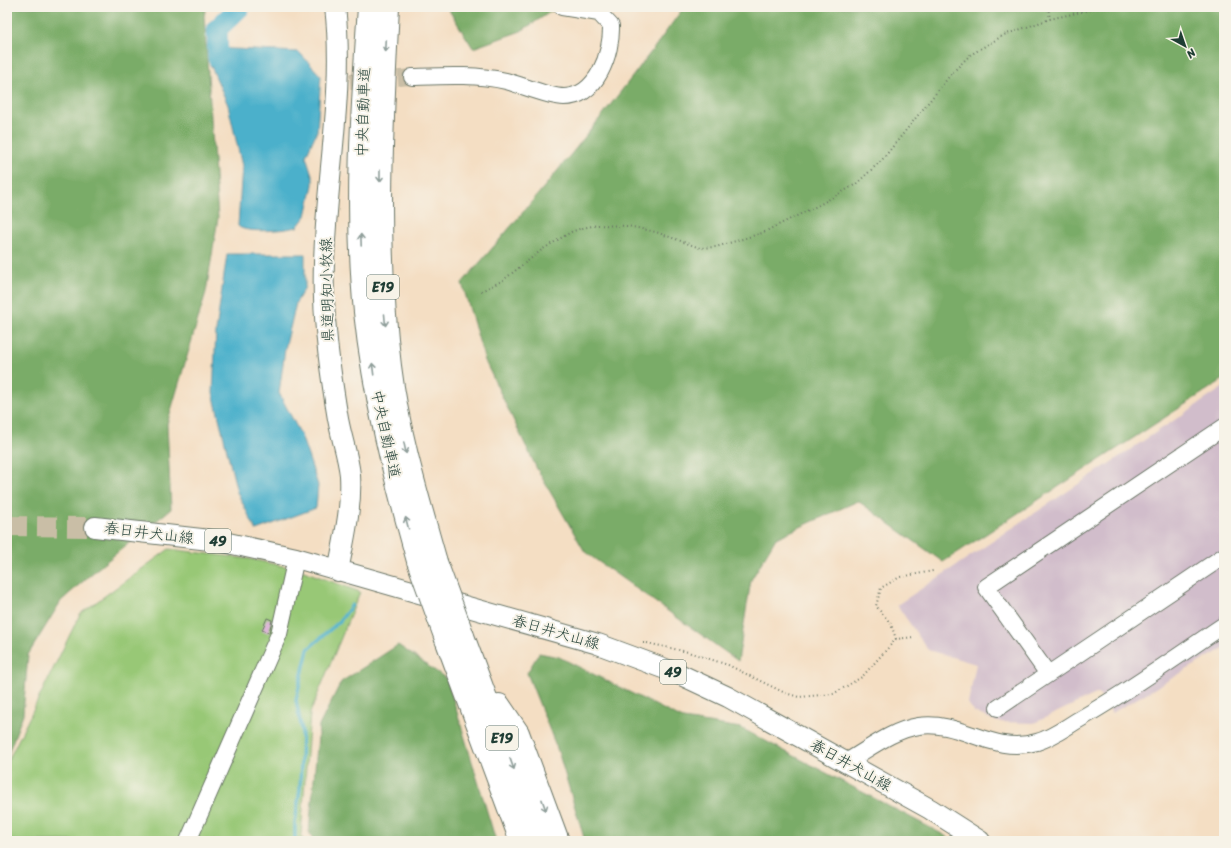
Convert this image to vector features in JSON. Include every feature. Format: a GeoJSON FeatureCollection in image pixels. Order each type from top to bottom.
{"type":"FeatureCollection","features":[{"type":"Feature","properties":{"kind":"highway","name":"中央自動車道"},"geometry":{"type":"LineString","coordinates":[[369,7],[361,169],[361,237],[365,312],[374,379],[391,463],[427,562],[452,641],[521,841]]}},
{"type":"Feature","properties":{"kind":"highway","name":"中央自動車道"},"geometry":{"type":"LineString","coordinates":[[388,7],[380,168],[380,236],[385,315],[390,367],[427,562]]}},
{"type":"Feature","properties":{"kind":"highway","name":"中央自動車道"},"geometry":{"type":"LineString","coordinates":[[452,641],[477,670],[539,841]]}},
{"type":"Feature","properties":{"kind":"highway"},"geometry":{"type":"LineString","coordinates":[[452,641],[442,658],[492,790],[507,841]]}},
{"type":"Feature","properties":{"kind":"highway"},"geometry":{"type":"LineString","coordinates":[[477,670],[518,733],[558,841]]}},
{"type":"Feature","properties":{"kind":"main road","name":"県道明知小牧線"},"geometry":{"type":"LineString","coordinates":[[335,7],[343,82],[324,264],[327,347],[337,414],[350,475],[347,521],[338,571]]}},
{"type":"Feature","properties":{"kind":"main road","name":"春日井犬山線"},"geometry":{"type":"LineString","coordinates":[[95,527],[219,541],[296,558],[598,644],[632,656],[679,674],[728,697],[930,809],[980,841]]}},
{"type":"Feature","properties":{"kind":"street"},"geometry":{"type":"LineString","coordinates":[[412,77],[450,76],[505,81],[563,98],[576,96],[592,84],[605,60],[612,40],[611,26],[599,13],[562,7]]}},
{"type":"Feature","properties":{"kind":"street"},"geometry":{"type":"LineString","coordinates":[[1048,674],[986,587],[1224,427]]}},
{"type":"Feature","properties":{"kind":"street"},"geometry":{"type":"LineString","coordinates":[[998,708],[1224,556]]}},
{"type":"Feature","properties":{"kind":"street"},"geometry":{"type":"LineString","coordinates":[[188,841],[279,634],[296,558]]}},
{"type":"Feature","properties":{"kind":"street"},"geometry":{"type":"LineString","coordinates":[[846,762],[892,734],[919,726],[942,726],[988,742],[1013,745],[1037,742],[1105,705],[1224,625]]}},
{"type":"Feature","properties":{"kind":"path"},"geometry":{"type":"LineString","coordinates":[[1048,7],[1050,19]]}},
{"type":"Feature","properties":{"kind":"path"},"geometry":{"type":"LineString","coordinates":[[482,291],[502,281],[543,249],[571,232],[582,228],[598,226],[628,226],[656,232],[700,248],[716,247],[762,233],[821,204],[856,184],[882,160],[952,73],[970,55],[1004,35],[1050,19],[1103,7]]}},
{"type":"Feature","properties":{"kind":"path"},"geometry":{"type":"LineString","coordinates":[[896,639],[891,624],[876,606],[881,588],[900,576],[933,571]]}},
{"type":"Feature","properties":{"kind":"path"},"geometry":{"type":"LineString","coordinates":[[632,656],[636,645],[648,642],[688,652],[728,665],[785,693],[799,697],[833,694],[862,677],[896,639],[914,637]]}},
{"type":"Feature","properties":{"kind":"shaded area"},"geometry":{"type":"Polygon","coordinates":[[[1224,387],[1224,648],[1112,713],[1098,693],[1034,723],[998,722],[974,712],[968,703],[976,664],[928,650],[897,605],[1224,387]]]}},
{"type":"Feature","properties":{"kind":"green space"},"geometry":{"type":"Polygon","coordinates":[[[7,7],[206,7],[204,16],[218,218],[206,292],[167,424],[171,509],[97,569],[61,601],[28,655],[23,714],[7,757],[7,7]]]}},
{"type":"Feature","properties":{"kind":"green space"},"geometry":{"type":"Polygon","coordinates":[[[447,7],[558,7],[521,31],[473,48],[447,7]]]}},
{"type":"Feature","properties":{"kind":"green space"},"geometry":{"type":"Polygon","coordinates":[[[684,7],[1224,7],[1224,379],[943,562],[858,501],[776,538],[751,580],[738,661],[585,552],[537,469],[485,361],[462,283],[576,148],[658,43],[684,7]]]}},
{"type":"Feature","properties":{"kind":"green space"},"geometry":{"type":"Polygon","coordinates":[[[169,549],[250,559],[301,570],[360,592],[310,713],[301,836],[304,841],[7,841],[7,763],[80,614],[169,549]]]}},
{"type":"Feature","properties":{"kind":"green space"},"geometry":{"type":"Polygon","coordinates":[[[398,645],[447,679],[496,841],[314,841],[309,832],[319,726],[341,682],[398,645]]]}},
{"type":"Feature","properties":{"kind":"green space"},"geometry":{"type":"Polygon","coordinates":[[[539,653],[559,657],[683,719],[741,728],[944,835],[952,841],[585,841],[558,751],[527,673],[539,653]]]}},
{"type":"Feature","properties":{"kind":"water"},"geometry":{"type":"Polygon","coordinates":[[[213,48],[299,52],[321,76],[317,131],[306,156],[313,178],[313,185],[306,216],[297,227],[257,231],[238,226],[242,166],[228,105],[210,64],[213,48]]]}},
{"type":"Feature","properties":{"kind":"water"},"geometry":{"type":"Polygon","coordinates":[[[227,254],[305,254],[305,287],[296,303],[285,349],[279,393],[301,435],[318,485],[316,508],[256,530],[237,492],[213,393],[216,331],[227,254]]]}},
{"type":"Feature","properties":{"kind":"building"},"geometry":{"type":"Polygon","coordinates":[[[267,618],[272,620],[269,633],[262,630],[267,618]]]}},
{"type":"Feature","properties":{"kind":"waterway"},"geometry":{"type":"LineString","coordinates":[[218,58],[217,29],[240,7]]}},
{"type":"Feature","properties":{"kind":"waterway"},"geometry":{"type":"LineString","coordinates":[[295,841],[295,822],[300,789],[302,731],[296,700],[308,649],[340,621],[352,605]]}},
{"type":"Feature","properties":{"kind":"tunnel"},"geometry":{"type":"LineString","coordinates":[[350,82],[412,77]]}},
{"type":"Feature","properties":{"kind":"tunnel"},"geometry":{"type":"LineString","coordinates":[[7,526],[95,527]]}}]}
